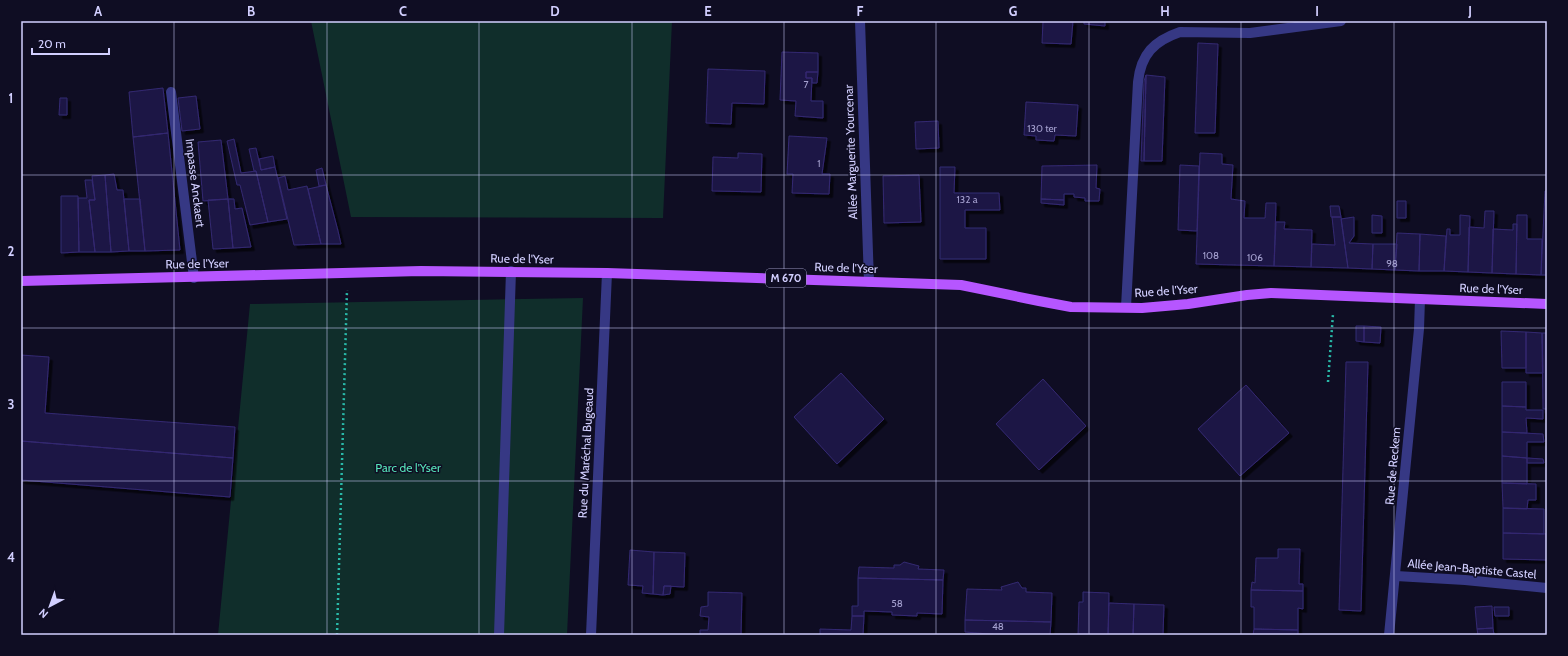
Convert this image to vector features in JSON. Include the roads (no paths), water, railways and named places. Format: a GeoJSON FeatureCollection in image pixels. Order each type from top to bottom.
{"type":"FeatureCollection","features":[{"type":"Feature","properties":{"kind":"main road","name":"Rue de l'Yser"},"geometry":{"type":"LineString","coordinates":[[21,281],[194,278],[421,271],[511,271],[961,285],[1071,307],[1170,306],[1271,293],[1547,304]]}},
{"type":"Feature","properties":{"kind":"street","name":"Allée Marguerite Yourcenar"},"geometry":{"type":"LineString","coordinates":[[860,21],[868,282]]}},
{"type":"Feature","properties":{"kind":"street"},"geometry":{"type":"LineString","coordinates":[[1126,307],[1138,82],[1141,64],[1150,50],[1163,40],[1180,32],[1250,33],[1341,21]]}},
{"type":"Feature","properties":{"kind":"street","name":"Impasse Anckaert"},"geometry":{"type":"LineString","coordinates":[[171,92],[194,278]]}},
{"type":"Feature","properties":{"kind":"street"},"geometry":{"type":"LineString","coordinates":[[499,635],[511,271]]}},
{"type":"Feature","properties":{"kind":"street","name":"Rue du Maréchal Bugeaud"},"geometry":{"type":"LineString","coordinates":[[590,635],[607,273]]}},
{"type":"Feature","properties":{"kind":"street","name":"Rue de Reckem"},"geometry":{"type":"LineString","coordinates":[[1389,635],[1396,576],[1419,329],[1420,299]]}},
{"type":"Feature","properties":{"kind":"street","name":"Allée Jean-Baptiste Castel"},"geometry":{"type":"LineString","coordinates":[[1396,576],[1465,580],[1547,588]]}},
{"type":"Feature","properties":{"kind":"park label","name":"Parc de l'Yser"},"geometry":{"type":"Point","coordinates":[408,468]}}]}
